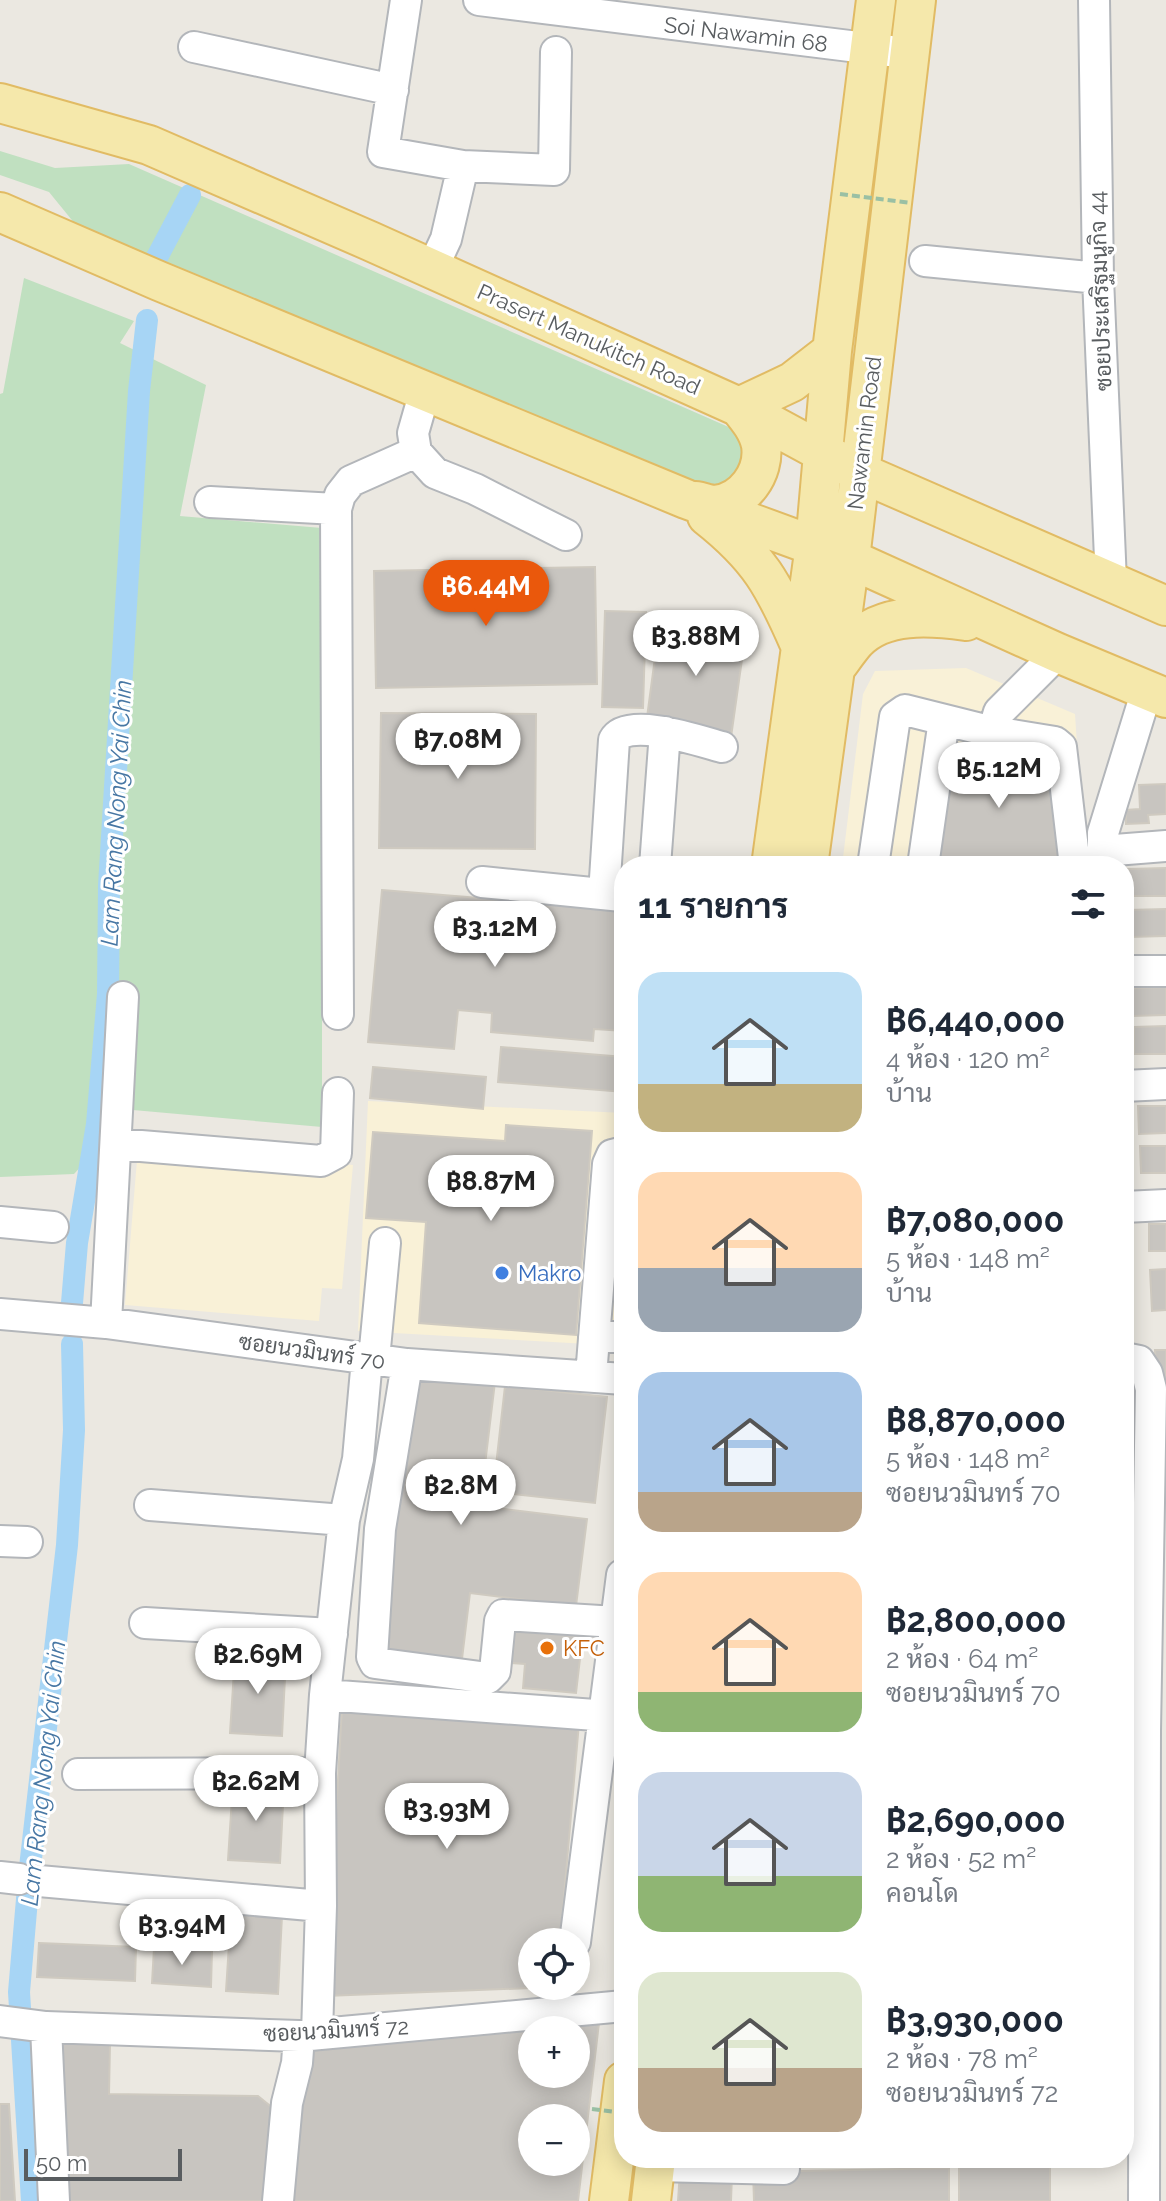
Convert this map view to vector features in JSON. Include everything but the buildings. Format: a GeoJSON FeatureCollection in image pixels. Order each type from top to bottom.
{"type":"FeatureCollection","features":[{"type":"Feature","properties":{"kind":"main road","name":"Nawamin Road"},"geometry":{"type":"LineString","coordinates":[[772,856],[815,545],[832,351],[876,0]]}},
{"type":"Feature","properties":{"kind":"main road","name":"Nawamin Road"},"geometry":{"type":"LineString","coordinates":[[809,856],[850,559],[916,0]]}},
{"type":"Feature","properties":{"kind":"main road","name":"Prasert Manukitch Road"},"geometry":{"type":"LineString","coordinates":[[0,103],[149,145],[739,407],[859,472],[1166,606]]}},
{"type":"Feature","properties":{"kind":"main road"},"geometry":{"type":"LineString","coordinates":[[0,212],[686,499],[850,559],[1156,694]]}},
{"type":"Feature","properties":{"kind":"main road"},"geometry":{"type":"LineString","coordinates":[[686,499],[715,505],[741,495],[759,473],[761,446],[753,425],[739,407],[792,382],[832,351]]}},
{"type":"Feature","properties":{"kind":"main road"},"geometry":{"type":"LineString","coordinates":[[686,499],[737,539],[757,561],[781,600],[800,645]]}},
{"type":"Feature","properties":{"kind":"main road"},"geometry":{"type":"LineString","coordinates":[[833,671],[858,638],[884,624],[915,617],[993,624]]}},
{"type":"Feature","properties":{"kind":"main road"},"geometry":{"type":"LineString","coordinates":[[609,2201],[614,2161]]}},
{"type":"Feature","properties":{"kind":"street"},"geometry":{"type":"LineString","coordinates":[[406,0],[383,152],[463,166],[554,170],[556,52]]}},
{"type":"Feature","properties":{"kind":"street","name":"Soi Nawamin 68"},"geometry":{"type":"LineString","coordinates":[[479,0],[910,53]]}},
{"type":"Feature","properties":{"kind":"street","name":"ซอยประเสริฐมนูกิจ 44"},"geometry":{"type":"LineString","coordinates":[[1094,0],[1098,278],[1111,582]]}},
{"type":"Feature","properties":{"kind":"street"},"geometry":{"type":"LineString","coordinates":[[194,47],[393,90]]}},
{"type":"Feature","properties":{"kind":"street"},"geometry":{"type":"LineString","coordinates":[[432,269],[446,239],[463,166]]}},
{"type":"Feature","properties":{"kind":"street"},"geometry":{"type":"LineString","coordinates":[[925,261],[1098,278]]}},
{"type":"Feature","properties":{"kind":"street"},"geometry":{"type":"LineString","coordinates":[[425,391],[413,433],[416,452],[435,473],[475,489],[566,535]]}},
{"type":"Feature","properties":{"kind":"street"},"geometry":{"type":"LineString","coordinates":[[338,1014],[336,509],[340,495],[351,481],[416,452]]}},
{"type":"Feature","properties":{"kind":"street"},"geometry":{"type":"LineString","coordinates":[[210,502],[336,509]]}},
{"type":"Feature","properties":{"kind":"street"},"geometry":{"type":"LineString","coordinates":[[993,732],[999,712],[1058,653]]}},
{"type":"Feature","properties":{"kind":"street"},"geometry":{"type":"LineString","coordinates":[[1102,856],[1103,833],[1156,694]]}},
{"type":"Feature","properties":{"kind":"street"},"geometry":{"type":"LineString","coordinates":[[874,856],[895,717],[905,710],[993,732],[1055,742],[1061,747],[1074,856]]}},
{"type":"Feature","properties":{"kind":"street"},"geometry":{"type":"LineString","coordinates":[[924,856],[944,720]]}},
{"type":"Feature","properties":{"kind":"street"},"geometry":{"type":"LineString","coordinates":[[482,882],[614,895],[614,740],[618,733],[624,730],[665,732],[722,747]]}},
{"type":"Feature","properties":{"kind":"street"},"geometry":{"type":"LineString","coordinates":[[656,856],[665,732]]}},
{"type":"Feature","properties":{"kind":"street"},"geometry":{"type":"LineString","coordinates":[[1117,856],[1166,846]]}},
{"type":"Feature","properties":{"kind":"street"},"geometry":{"type":"LineString","coordinates":[[1134,971],[1166,971]]}},
{"type":"Feature","properties":{"kind":"street"},"geometry":{"type":"LineString","coordinates":[[106,1323],[123,997]]}},
{"type":"Feature","properties":{"kind":"street"},"geometry":{"type":"LineString","coordinates":[[1134,1086],[1166,1084]]}},
{"type":"Feature","properties":{"kind":"street"},"geometry":{"type":"LineString","coordinates":[[117,1144],[321,1161],[336,1153],[338,1093]]}},
{"type":"Feature","properties":{"kind":"street"},"geometry":{"type":"LineString","coordinates":[[591,1376],[609,1337],[608,1164],[614,1154]]}},
{"type":"Feature","properties":{"kind":"street"},"geometry":{"type":"LineString","coordinates":[[1134,1207],[1166,1205]]}},
{"type":"Feature","properties":{"kind":"street"},"geometry":{"type":"LineString","coordinates":[[0,1222],[53,1227]]}},
{"type":"Feature","properties":{"kind":"street"},"geometry":{"type":"LineString","coordinates":[[278,2201],[287,2103],[308,2035],[316,1990],[321,1906],[320,1773],[325,1695],[344,1520],[358,1459],[385,1243]]}},
{"type":"Feature","properties":{"kind":"street","name":"ซอยนวมินทร์ 70"},"geometry":{"type":"LineString","coordinates":[[0,1314],[106,1323],[407,1364],[614,1378]]}},
{"type":"Feature","properties":{"kind":"street"},"geometry":{"type":"LineString","coordinates":[[1134,1360],[1139,1361],[1147,1373],[1151,1389],[1156,1731],[1156,2034],[1144,2201]]}},
{"type":"Feature","properties":{"kind":"street"},"geometry":{"type":"LineString","coordinates":[[407,1364],[380,1529],[372,1657],[375,1663],[488,1678],[495,1671],[503,1615],[614,1622]]}},
{"type":"Feature","properties":{"kind":"street"},"geometry":{"type":"LineString","coordinates":[[150,1505],[344,1520]]}},
{"type":"Feature","properties":{"kind":"street"},"geometry":{"type":"LineString","coordinates":[[145,1623],[332,1634]]}},
{"type":"Feature","properties":{"kind":"street"},"geometry":{"type":"LineString","coordinates":[[325,1695],[614,1716],[577,1928]]}},
{"type":"Feature","properties":{"kind":"street"},"geometry":{"type":"LineString","coordinates":[[78,1774],[320,1773]]}},
{"type":"Feature","properties":{"kind":"street"},"geometry":{"type":"LineString","coordinates":[[19,1879],[321,1906]]}},
{"type":"Feature","properties":{"kind":"street","name":"ซอยนวมินทร์ 72"},"geometry":{"type":"LineString","coordinates":[[21,2024],[308,2035],[561,2000]]}},
{"type":"Feature","properties":{"kind":"street","name":"ซอยนวมินทร์ 72"},"geometry":{"type":"LineString","coordinates":[[576,2000],[614,2005]]}},
{"type":"Feature","properties":{"kind":"street"},"geometry":{"type":"LineString","coordinates":[[21,2024],[54,2201]]}},
{"type":"Feature","properties":{"kind":"street"},"geometry":{"type":"LineString","coordinates":[[654,2175],[784,2169]]}},
{"type":"Feature","properties":{"kind":"path"},"geometry":{"type":"LineString","coordinates":[[840,194],[911,203]]}},
{"type":"Feature","properties":{"kind":"path"},"geometry":{"type":"LineString","coordinates":[[592,2109],[614,2112]]}},
{"type":"Feature","properties":{"kind":"shaded area"},"geometry":{"type":"Polygon","coordinates":[[[966,668],[1075,714],[1084,856],[843,856],[863,694],[875,671],[966,668]]]}},
{"type":"Feature","properties":{"kind":"shaded area","name":"Makro"},"geometry":{"type":"Polygon","coordinates":[[[368,1101],[614,1113],[614,1345],[358,1331],[368,1101]]]}},
{"type":"Feature","properties":{"kind":"shaded area"},"geometry":{"type":"Polygon","coordinates":[[[138,1148],[353,1165],[342,1289],[322,1288],[319,1321],[125,1305],[138,1148]]]}},
{"type":"Feature","properties":{"kind":"green space"},"geometry":{"type":"Polygon","coordinates":[[[0,151],[55,168],[129,164],[740,432],[750,459],[712,496],[93,246],[49,192],[0,175],[0,151]]]}},
{"type":"Feature","properties":{"kind":"green space"},"geometry":{"type":"Polygon","coordinates":[[[24,278],[134,321],[120,343],[206,385],[180,516],[322,528],[322,1127],[133,1110],[74,1174],[0,1177],[0,394],[3,393],[24,278]]]}},
{"type":"Feature","properties":{"kind":"waterway","name":"Lam Rang Nong Yai Chin"},"geometry":{"type":"LineString","coordinates":[[154,263],[190,195]]}},
{"type":"Feature","properties":{"kind":"waterway","name":"Lam Rang Nong Yai Chin"},"geometry":{"type":"LineString","coordinates":[[72,1303],[77,1243],[97,1124],[108,994],[109,886],[139,391],[147,320]]}},
{"type":"Feature","properties":{"kind":"waterway","name":"Lam Rang Nong Yai Chin"},"geometry":{"type":"LineString","coordinates":[[32,2201],[19,1992],[29,1876],[67,1545],[74,1430],[72,1344]]}},
{"type":"Feature","properties":{"kind":"place","name":"Makro"},"geometry":{"type":"Point","coordinates":[502,1273]}},
{"type":"Feature","properties":{"kind":"place","name":"KFC"},"geometry":{"type":"Point","coordinates":[547,1648]}}]}
